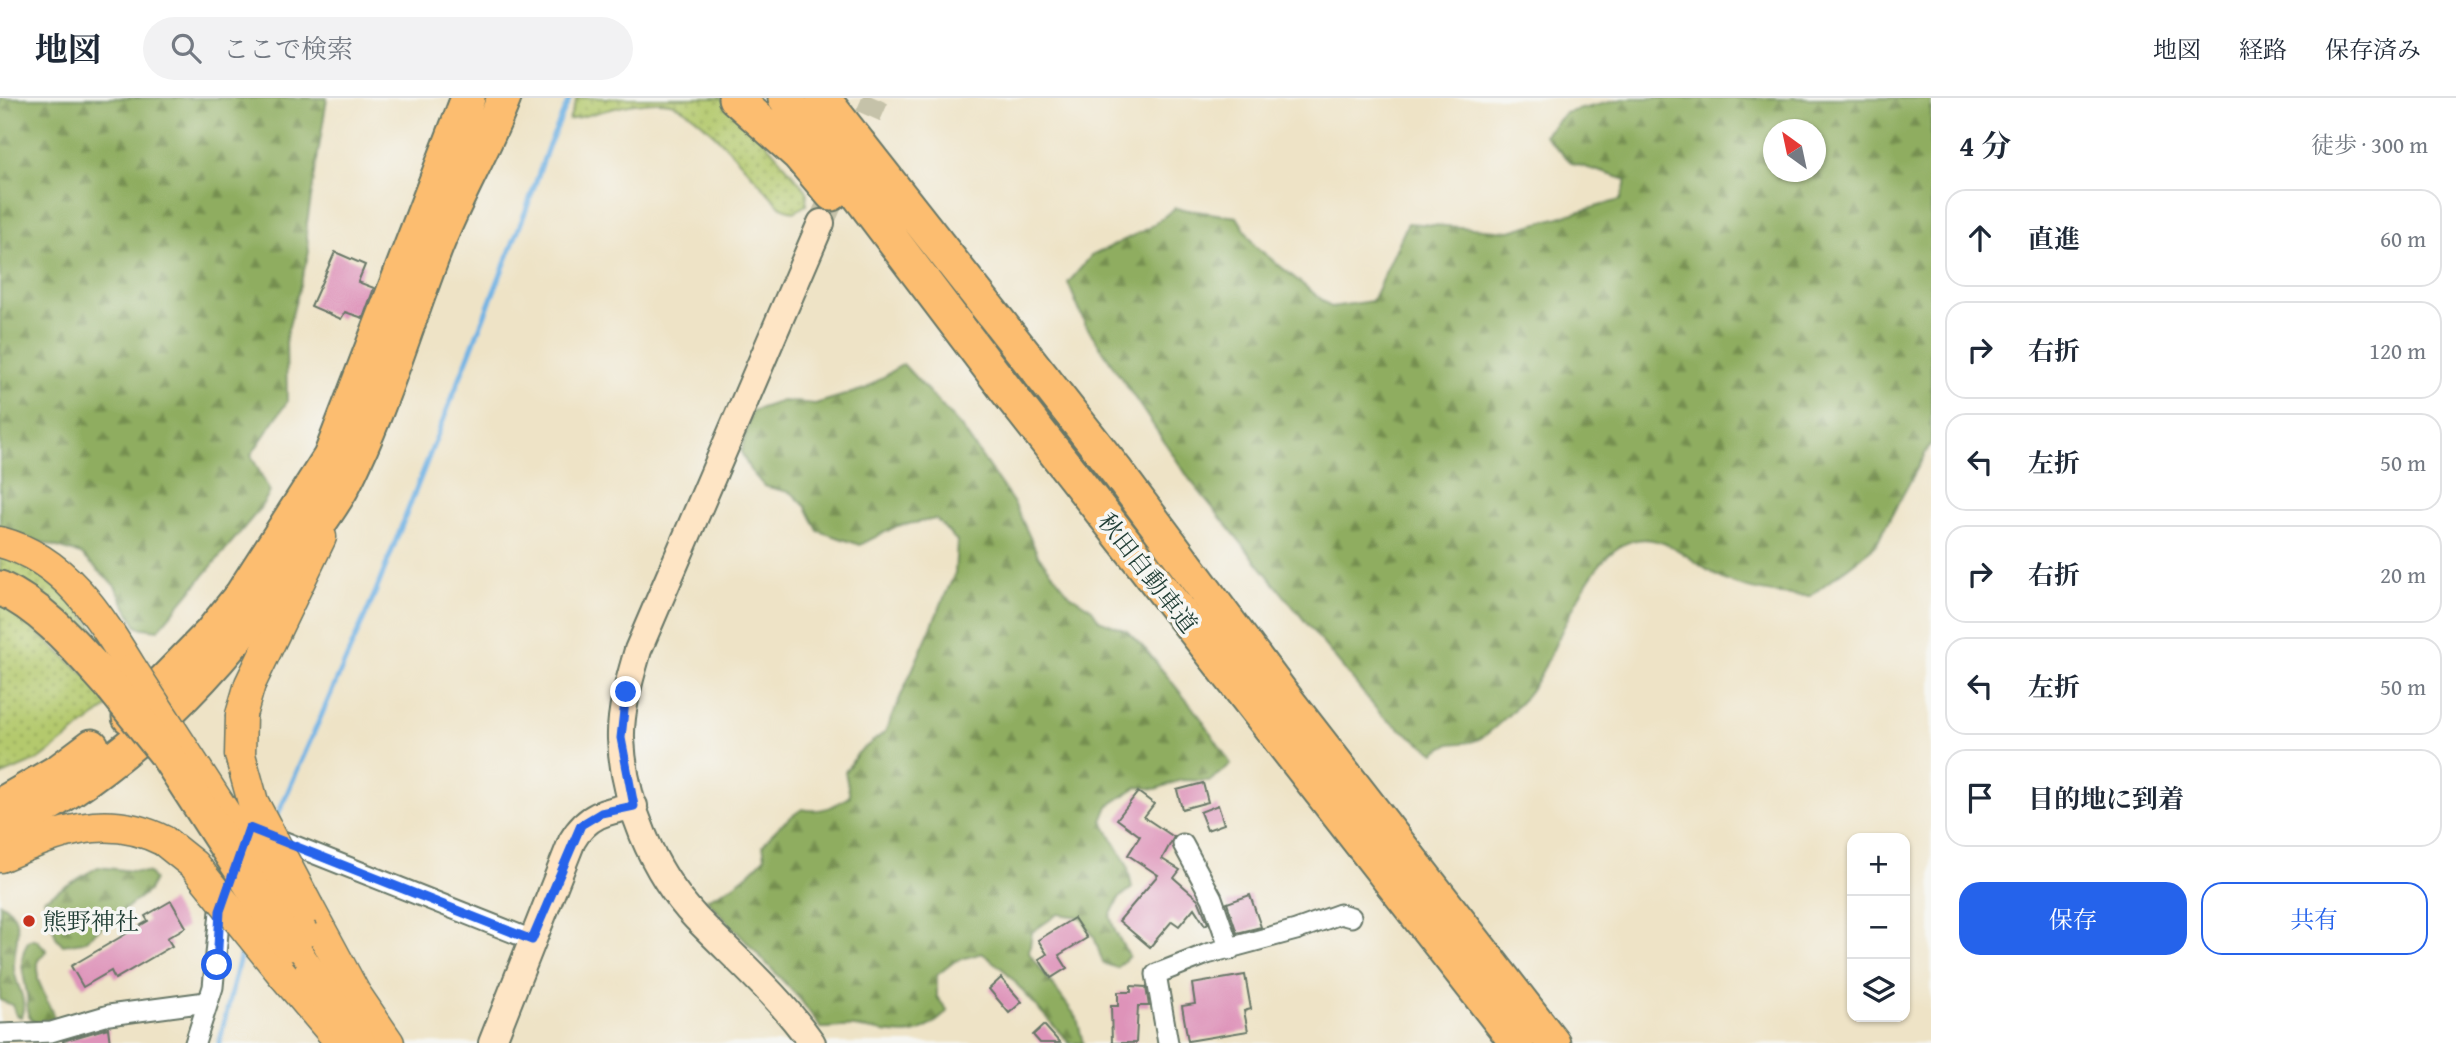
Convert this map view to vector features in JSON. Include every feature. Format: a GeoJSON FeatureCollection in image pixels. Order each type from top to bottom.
{"type":"FeatureCollection","features":[{"type":"Feature","properties":{"kind":"highway"},"geometry":{"type":"LineString","coordinates":[[0,832],[69,792],[127,748],[197,684],[268,601],[341,489],[437,244],[504,98]]}},
{"type":"Feature","properties":{"kind":"highway"},"geometry":{"type":"LineString","coordinates":[[471,170],[527,98]]}},
{"type":"Feature","properties":{"kind":"highway"},"geometry":{"type":"LineString","coordinates":[[735,98],[799,155],[928,311],[1007,391]]}},
{"type":"Feature","properties":{"kind":"highway","name":"秋田自動車道"},"geometry":{"type":"LineString","coordinates":[[785,98],[1007,391],[1517,1043]]}},
{"type":"Feature","properties":{"kind":"highway","name":"秋田自動車道"},"geometry":{"type":"LineString","coordinates":[[823,98],[1117,472],[1288,702],[1553,1043]]}},
{"type":"Feature","properties":{"kind":"highway"},"geometry":{"type":"LineString","coordinates":[[852,98],[897,192]]}},
{"type":"Feature","properties":{"kind":"highway"},"geometry":{"type":"LineString","coordinates":[[0,805],[60,770],[124,722],[210,634],[242,594],[330,457],[467,105]]}},
{"type":"Feature","properties":{"kind":"highway"},"geometry":{"type":"LineString","coordinates":[[0,588],[20,597],[123,679],[166,754],[296,940],[359,1043]]}},
{"type":"Feature","properties":{"kind":"highway"},"geometry":{"type":"LineString","coordinates":[[0,784],[76,749],[124,722]]}},
{"type":"Feature","properties":{"kind":"main road"},"geometry":{"type":"LineString","coordinates":[[341,489],[307,570],[250,684],[241,715],[240,755],[296,940],[341,1043]]}},
{"type":"Feature","properties":{"kind":"main road"},"geometry":{"type":"LineString","coordinates":[[0,542],[20,548],[60,572],[100,617],[123,679]]}},
{"type":"Feature","properties":{"kind":"main road"},"geometry":{"type":"LineString","coordinates":[[0,857],[48,837],[97,825],[123,826],[164,841],[296,940],[355,993],[389,1043]]}},
{"type":"Feature","properties":{"kind":"main road"},"geometry":{"type":"LineString","coordinates":[[296,940],[377,1043]]}},
{"type":"Feature","properties":{"kind":"street"},"geometry":{"type":"LineString","coordinates":[[812,1043],[778,1000],[679,897],[645,841],[634,806],[621,738],[626,692],[638,650],[821,223]]}},
{"type":"Feature","properties":{"kind":"street"},"geometry":{"type":"LineString","coordinates":[[492,1043],[581,825],[601,813],[634,806]]}},
{"type":"Feature","properties":{"kind":"street"},"geometry":{"type":"LineString","coordinates":[[195,1043],[206,1002],[214,988],[220,911],[249,828],[532,940]]}},
{"type":"Feature","properties":{"kind":"street"},"geometry":{"type":"LineString","coordinates":[[1183,844],[1212,898],[1230,950]]}},
{"type":"Feature","properties":{"kind":"street"},"geometry":{"type":"LineString","coordinates":[[1168,1043],[1156,974],[1207,954],[1230,950],[1340,914],[1351,917]]}},
{"type":"Feature","properties":{"kind":"street"},"geometry":{"type":"LineString","coordinates":[[0,1034],[51,1031],[109,1015],[206,1002]]}},
{"type":"Feature","properties":{"kind":"green space"},"geometry":{"type":"Polygon","coordinates":[[[0,98],[327,98],[306,229],[309,252],[286,337],[287,402],[251,455],[270,492],[259,510],[158,630],[137,627],[115,586],[81,554],[0,530],[0,98]]]}},
{"type":"Feature","properties":{"kind":"green space"},"geometry":{"type":"Polygon","coordinates":[[[577,98],[721,98],[755,130],[807,191],[806,205],[794,212],[781,207],[712,133],[682,108],[670,103],[646,103],[569,120],[577,98]]]}},
{"type":"Feature","properties":{"kind":"green space"},"geometry":{"type":"Polygon","coordinates":[[[1627,98],[1931,98],[1931,443],[1875,546],[1810,596],[1750,589],[1727,581],[1662,542],[1630,542],[1610,554],[1593,574],[1578,599],[1539,678],[1522,701],[1497,726],[1479,739],[1468,743],[1453,743],[1435,753],[1382,716],[1190,480],[1085,324],[1068,283],[1091,256],[1149,228],[1175,208],[1237,217],[1255,246],[1331,307],[1372,301],[1408,223],[1510,231],[1620,200],[1627,180],[1572,163],[1544,135],[1565,113],[1627,98]]]}},
{"type":"Feature","properties":{"kind":"green space"},"geometry":{"type":"Polygon","coordinates":[[[903,364],[961,427],[1015,505],[1038,555],[1070,595],[1092,609],[1099,620],[1127,631],[1146,650],[1201,718],[1231,764],[1210,781],[1181,780],[1156,789],[1137,787],[1108,806],[1102,821],[1127,864],[1132,888],[1119,898],[1110,916],[1129,956],[1117,968],[1103,963],[1094,937],[1080,917],[1058,914],[1032,932],[1029,953],[1077,1018],[1083,1043],[1069,1043],[1005,971],[982,953],[955,961],[937,975],[937,997],[948,1011],[926,1028],[907,1034],[854,1027],[821,1028],[800,999],[706,899],[731,887],[752,871],[765,857],[763,845],[767,839],[796,813],[802,809],[827,808],[850,796],[845,772],[858,753],[885,732],[955,573],[957,541],[936,519],[897,526],[860,545],[818,531],[806,507],[792,493],[764,486],[750,470],[741,452],[752,411],[782,401],[815,404],[865,389],[903,364]]]}},
{"type":"Feature","properties":{"kind":"green space"},"geometry":{"type":"Polygon","coordinates":[[[0,552],[26,561],[75,604],[125,669],[119,677],[0,579],[0,552]]]}},
{"type":"Feature","properties":{"kind":"green space"},"geometry":{"type":"Polygon","coordinates":[[[0,600],[115,701],[42,758],[0,776],[0,600]]]}},
{"type":"Feature","properties":{"kind":"green space"},"geometry":{"type":"Polygon","coordinates":[[[98,867],[149,873],[154,880],[148,891],[83,942],[63,945],[56,937],[44,899],[98,867]]]}},
{"type":"Feature","properties":{"kind":"green space"},"geometry":{"type":"Polygon","coordinates":[[[0,903],[9,909],[17,924],[14,968],[23,998],[21,1017],[16,1015],[12,1005],[0,1000],[0,903]]]}},
{"type":"Feature","properties":{"kind":"green space"},"geometry":{"type":"Polygon","coordinates":[[[29,940],[37,940],[47,951],[38,960],[38,980],[54,1017],[53,1024],[45,1028],[33,1020],[27,1011],[22,961],[29,940]]]}},
{"type":"Feature","properties":{"kind":"building"},"geometry":{"type":"Polygon","coordinates":[[[335,252],[365,265],[358,282],[374,288],[363,318],[345,312],[341,319],[311,306],[335,252]]]}},
{"type":"Feature","properties":{"kind":"building"},"geometry":{"type":"Polygon","coordinates":[[[1203,783],[1208,802],[1182,809],[1177,790],[1203,783]]]}},
{"type":"Feature","properties":{"kind":"building"},"geometry":{"type":"Polygon","coordinates":[[[1138,792],[1154,804],[1144,817],[1174,837],[1162,859],[1180,870],[1174,878],[1198,899],[1208,923],[1205,925],[1194,908],[1179,926],[1172,921],[1150,947],[1119,921],[1158,875],[1128,855],[1140,836],[1117,819],[1138,792]]]}},
{"type":"Feature","properties":{"kind":"building"},"geometry":{"type":"Polygon","coordinates":[[[1218,805],[1224,824],[1207,830],[1200,812],[1218,805]]]}},
{"type":"Feature","properties":{"kind":"building"},"geometry":{"type":"Polygon","coordinates":[[[1250,895],[1261,927],[1237,933],[1227,903],[1250,895]]]}},
{"type":"Feature","properties":{"kind":"building"},"geometry":{"type":"Polygon","coordinates":[[[171,901],[186,927],[167,938],[172,946],[115,979],[111,971],[83,987],[71,966],[148,921],[145,916],[171,901]]]}},
{"type":"Feature","properties":{"kind":"building"},"geometry":{"type":"Polygon","coordinates":[[[1074,918],[1087,938],[1059,955],[1067,968],[1051,978],[1039,959],[1047,954],[1038,940],[1074,918]]]}},
{"type":"Feature","properties":{"kind":"building"},"geometry":{"type":"Polygon","coordinates":[[[1245,975],[1251,1009],[1244,1011],[1248,1031],[1188,1041],[1182,1006],[1195,1004],[1192,984],[1245,975]]]}},
{"type":"Feature","properties":{"kind":"building"},"geometry":{"type":"Polygon","coordinates":[[[1001,978],[1022,1002],[1009,1013],[989,989],[1001,978]]]}},
{"type":"Feature","properties":{"kind":"building"},"geometry":{"type":"Polygon","coordinates":[[[1131,986],[1146,987],[1149,1006],[1138,1006],[1136,1043],[1112,1043],[1111,1006],[1118,1006],[1118,992],[1131,992],[1131,986]]]}},
{"type":"Feature","properties":{"kind":"building"},"geometry":{"type":"Polygon","coordinates":[[[1044,1025],[1060,1043],[1040,1043],[1033,1035],[1044,1025]]]}},
{"type":"Feature","properties":{"kind":"building"},"geometry":{"type":"Polygon","coordinates":[[[108,1028],[110,1043],[63,1043],[63,1041],[108,1028]]]}},
{"type":"Feature","properties":{"kind":"waterway"},"geometry":{"type":"LineString","coordinates":[[275,821],[376,591],[526,210],[548,147],[570,98]]}},
{"type":"Feature","properties":{"kind":"waterway"},"geometry":{"type":"LineString","coordinates":[[219,1043],[243,945]]}},
{"type":"Feature","properties":{"kind":"tunnel"},"geometry":{"type":"LineString","coordinates":[[821,223],[876,98]]}},
{"type":"Feature","properties":{"kind":"place","name":"熊野神社"},"geometry":{"type":"Point","coordinates":[29,921]}},
{"type":"Feature","properties":{"kind":"route"},"geometry":{"type":"LineString","coordinates":[[217,965],[220,911],[249,828],[532,940],[581,825],[601,813],[634,806],[621,738],[626,692]]}}]}
